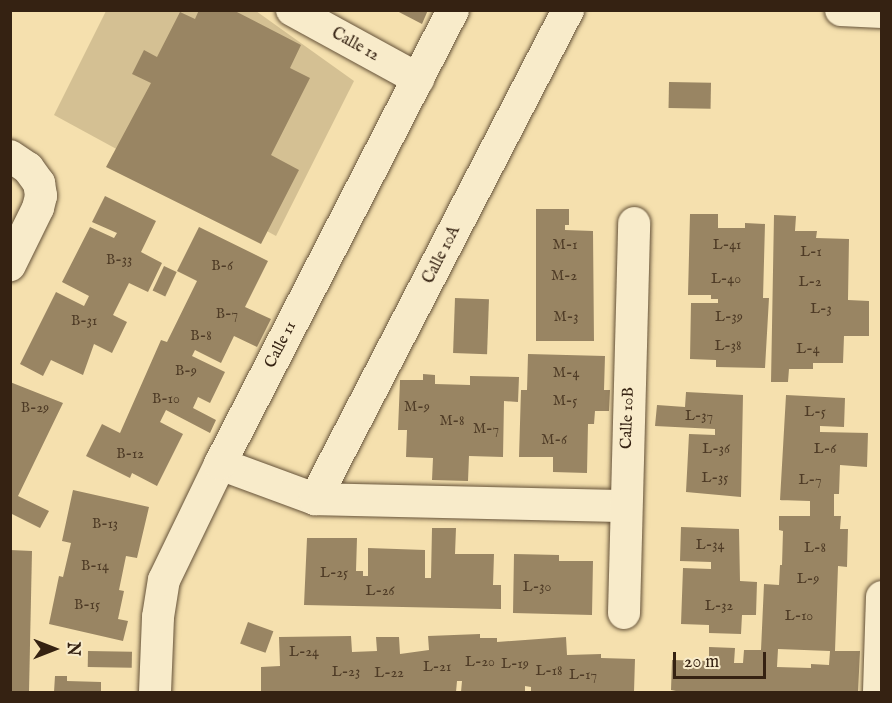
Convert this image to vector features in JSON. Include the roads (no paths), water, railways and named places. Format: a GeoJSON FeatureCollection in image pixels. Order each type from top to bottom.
{"type":"FeatureCollection","features":[{"type":"Feature","properties":{"kind":"street","name":"Calle 12"},"geometry":{"type":"LineString","coordinates":[[292,10],[418,79]]}},
{"type":"Feature","properties":{"kind":"street","name":"Calle 11"},"geometry":{"type":"LineString","coordinates":[[155,693],[158,617],[164,580],[220,464],[453,10]]}},
{"type":"Feature","properties":{"kind":"street","name":"Calle 10A"},"geometry":{"type":"LineString","coordinates":[[315,499],[568,10]]}},
{"type":"Feature","properties":{"kind":"street"},"geometry":{"type":"LineString","coordinates":[[841,10],[882,12]]}},
{"type":"Feature","properties":{"kind":"street"},"geometry":{"type":"LineString","coordinates":[[10,156],[28,168],[39,183],[41,196],[38,208],[10,265]]}},
{"type":"Feature","properties":{"kind":"street","name":"Calle 10B"},"geometry":{"type":"LineString","coordinates":[[624,613],[634,223]]}},
{"type":"Feature","properties":{"kind":"street"},"geometry":{"type":"LineString","coordinates":[[220,464],[315,499],[626,506]]}},
{"type":"Feature","properties":{"kind":"street"},"geometry":{"type":"LineString","coordinates":[[879,693],[882,597]]}}]}
